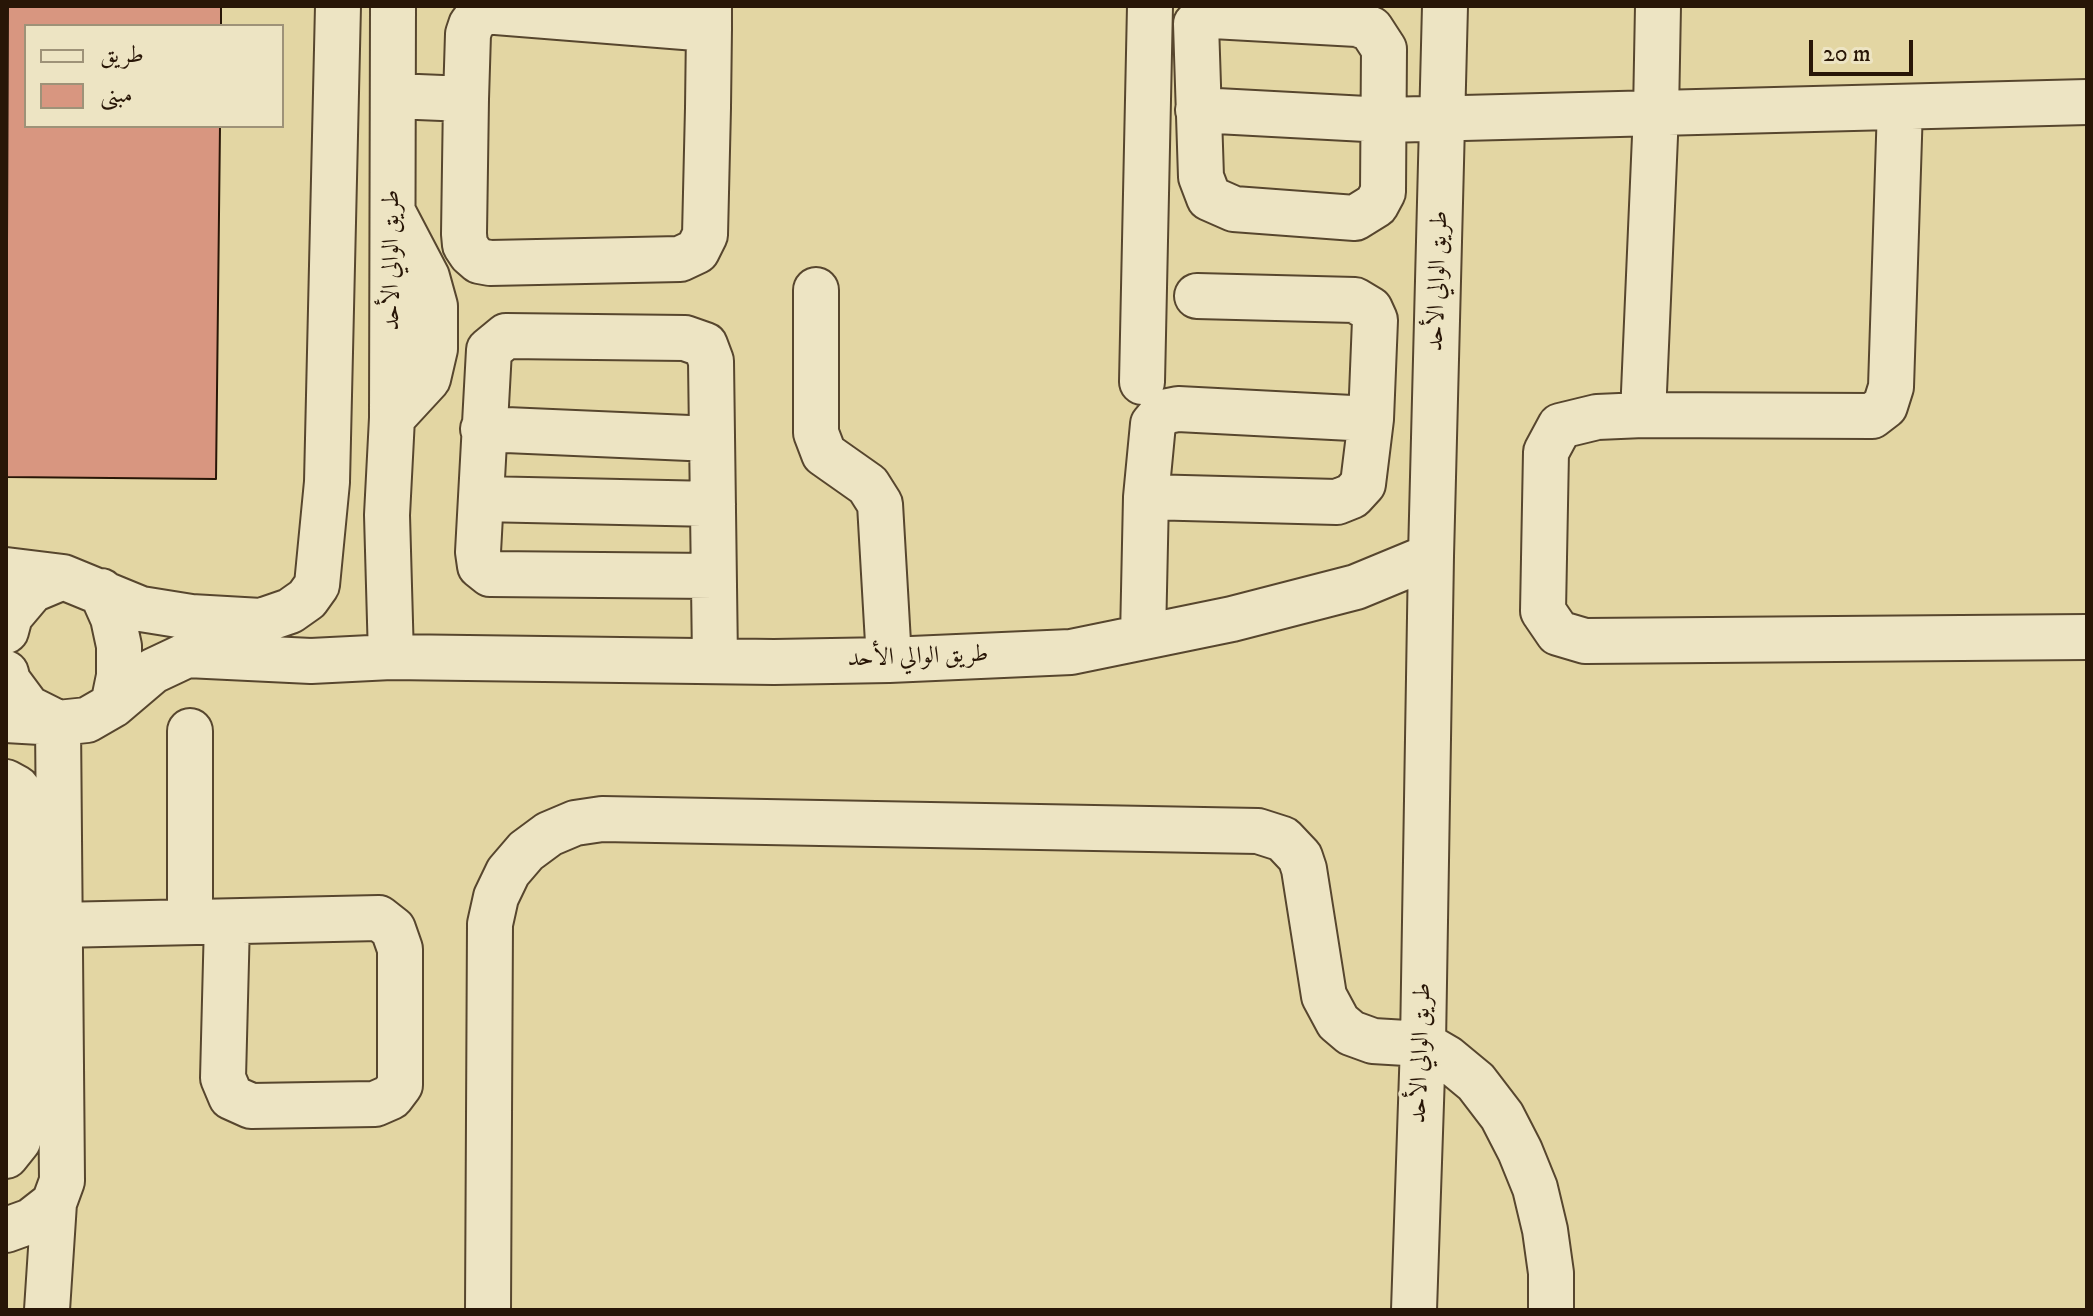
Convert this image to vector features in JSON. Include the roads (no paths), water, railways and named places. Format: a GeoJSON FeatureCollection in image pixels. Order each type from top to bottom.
{"type":"FeatureCollection","features":[{"type":"Feature","properties":{"kind":"street"},"geometry":{"type":"LineString","coordinates":[[6,570],[82,584],[141,609],[191,617],[261,621],[290,611],[307,599],[317,585],[325,511],[338,6]]}},
{"type":"Feature","properties":{"kind":"street","name":"طريق الوالي الأحد"},"geometry":{"type":"LineString","coordinates":[[391,657],[387,515],[392,418],[393,6]]}},
{"type":"Feature","properties":{"kind":"street"},"geometry":{"type":"LineString","coordinates":[[1142,382],[1150,6]]}},
{"type":"Feature","properties":{"kind":"street","name":"طريق الوالي الأحد"},"geometry":{"type":"LineString","coordinates":[[1414,1310],[1423,1044],[1445,6]]}},
{"type":"Feature","properties":{"kind":"street"},"geometry":{"type":"LineString","coordinates":[[1643,415],[1658,6]]}},
{"type":"Feature","properties":{"kind":"street"},"geometry":{"type":"LineString","coordinates":[[486,12],[709,18],[705,235],[697,251],[680,259],[490,263],[479,261],[471,254],[465,245],[466,99],[471,25],[486,12]]}},
{"type":"Feature","properties":{"kind":"street"},"geometry":{"type":"LineString","coordinates":[[1203,17],[1229,17],[1357,24],[1371,29],[1384,49],[1385,120],[1383,192],[1376,205],[1355,218],[1234,209],[1209,198],[1201,177],[1196,24],[1203,17]]}},
{"type":"Feature","properties":{"kind":"street"},"geometry":{"type":"LineString","coordinates":[[394,96],[466,99]]}},
{"type":"Feature","properties":{"kind":"street"},"geometry":{"type":"LineString","coordinates":[[1198,110],[1385,120],[2087,102]]}},
{"type":"Feature","properties":{"kind":"street"},"geometry":{"type":"LineString","coordinates":[[1900,107],[1891,387],[1885,406],[1872,416],[1643,415],[1597,417],[1560,426],[1546,452],[1543,611],[1558,633],[1585,641],[2087,637]]}},
{"type":"Feature","properties":{"kind":"street"},"geometry":{"type":"LineString","coordinates":[[816,290],[816,433],[824,454],[868,485],[880,504],[889,660]]}},
{"type":"Feature","properties":{"kind":"street"},"geometry":{"type":"LineString","coordinates":[[1146,497],[1337,502],[1352,496],[1363,484],[1371,419],[1375,320],[1370,309],[1355,300],[1197,296]]}},
{"type":"Feature","properties":{"kind":"street"},"geometry":{"type":"LineString","coordinates":[[713,576],[490,574],[480,566],[483,429],[489,350],[506,336],[685,338],[705,345],[711,361],[715,659]]}},
{"type":"Feature","properties":{"kind":"street"},"geometry":{"type":"LineString","coordinates":[[1143,637],[1146,497],[1153,424],[1163,412],[1178,409],[1371,419]]}},
{"type":"Feature","properties":{"kind":"street"},"geometry":{"type":"LineString","coordinates":[[483,429],[712,439]]}},
{"type":"Feature","properties":{"kind":"street"},"geometry":{"type":"LineString","coordinates":[[481,499],[713,504]]}},
{"type":"Feature","properties":{"kind":"street"},"geometry":{"type":"LineString","coordinates":[[325,511],[387,515]]}},
{"type":"Feature","properties":{"kind":"street","name":"طريق الوالي الأحد"},"geometry":{"type":"LineString","coordinates":[[6,720],[58,723],[87,720],[113,705],[153,671],[187,655],[311,661],[391,657],[774,662],[1071,652],[1232,619],[1356,587],[1431,556]]}},
{"type":"Feature","properties":{"kind":"street"},"geometry":{"type":"LineString","coordinates":[[6,631],[10,616],[32,590],[82,584]]}},
{"type":"Feature","properties":{"kind":"street"},"geometry":{"type":"LineString","coordinates":[[82,584],[113,618],[119,646],[119,676],[113,705]]}},
{"type":"Feature","properties":{"kind":"street"},"geometry":{"type":"LineString","coordinates":[[6,673],[8,681],[28,708],[58,723],[62,1181],[30,1218],[28,1310]]}},
{"type":"Feature","properties":{"kind":"street"},"geometry":{"type":"LineString","coordinates":[[58,925],[208,922],[379,918],[393,929],[400,949],[400,1085],[391,1097],[375,1104],[251,1106],[231,1097],[223,1078],[208,922],[190,731]]}},
{"type":"Feature","properties":{"kind":"street"},"geometry":{"type":"LineString","coordinates":[[6,782],[17,788],[25,801],[18,1141],[6,1156]]}},
{"type":"Feature","properties":{"kind":"street"},"geometry":{"type":"LineString","coordinates":[[488,1310],[490,924],[496,897],[508,872],[526,851],[549,834],[575,823],[618,820],[1271,833],[1283,839],[1300,857],[1324,996],[1338,1022],[1351,1033],[1373,1041],[1423,1044],[1447,1058],[1476,1082],[1502,1116],[1535,1188],[1551,1273],[1551,1310]]}},
{"type":"Feature","properties":{"kind":"street"},"geometry":{"type":"LineString","coordinates":[[30,1218],[47,1310]]}}]}
